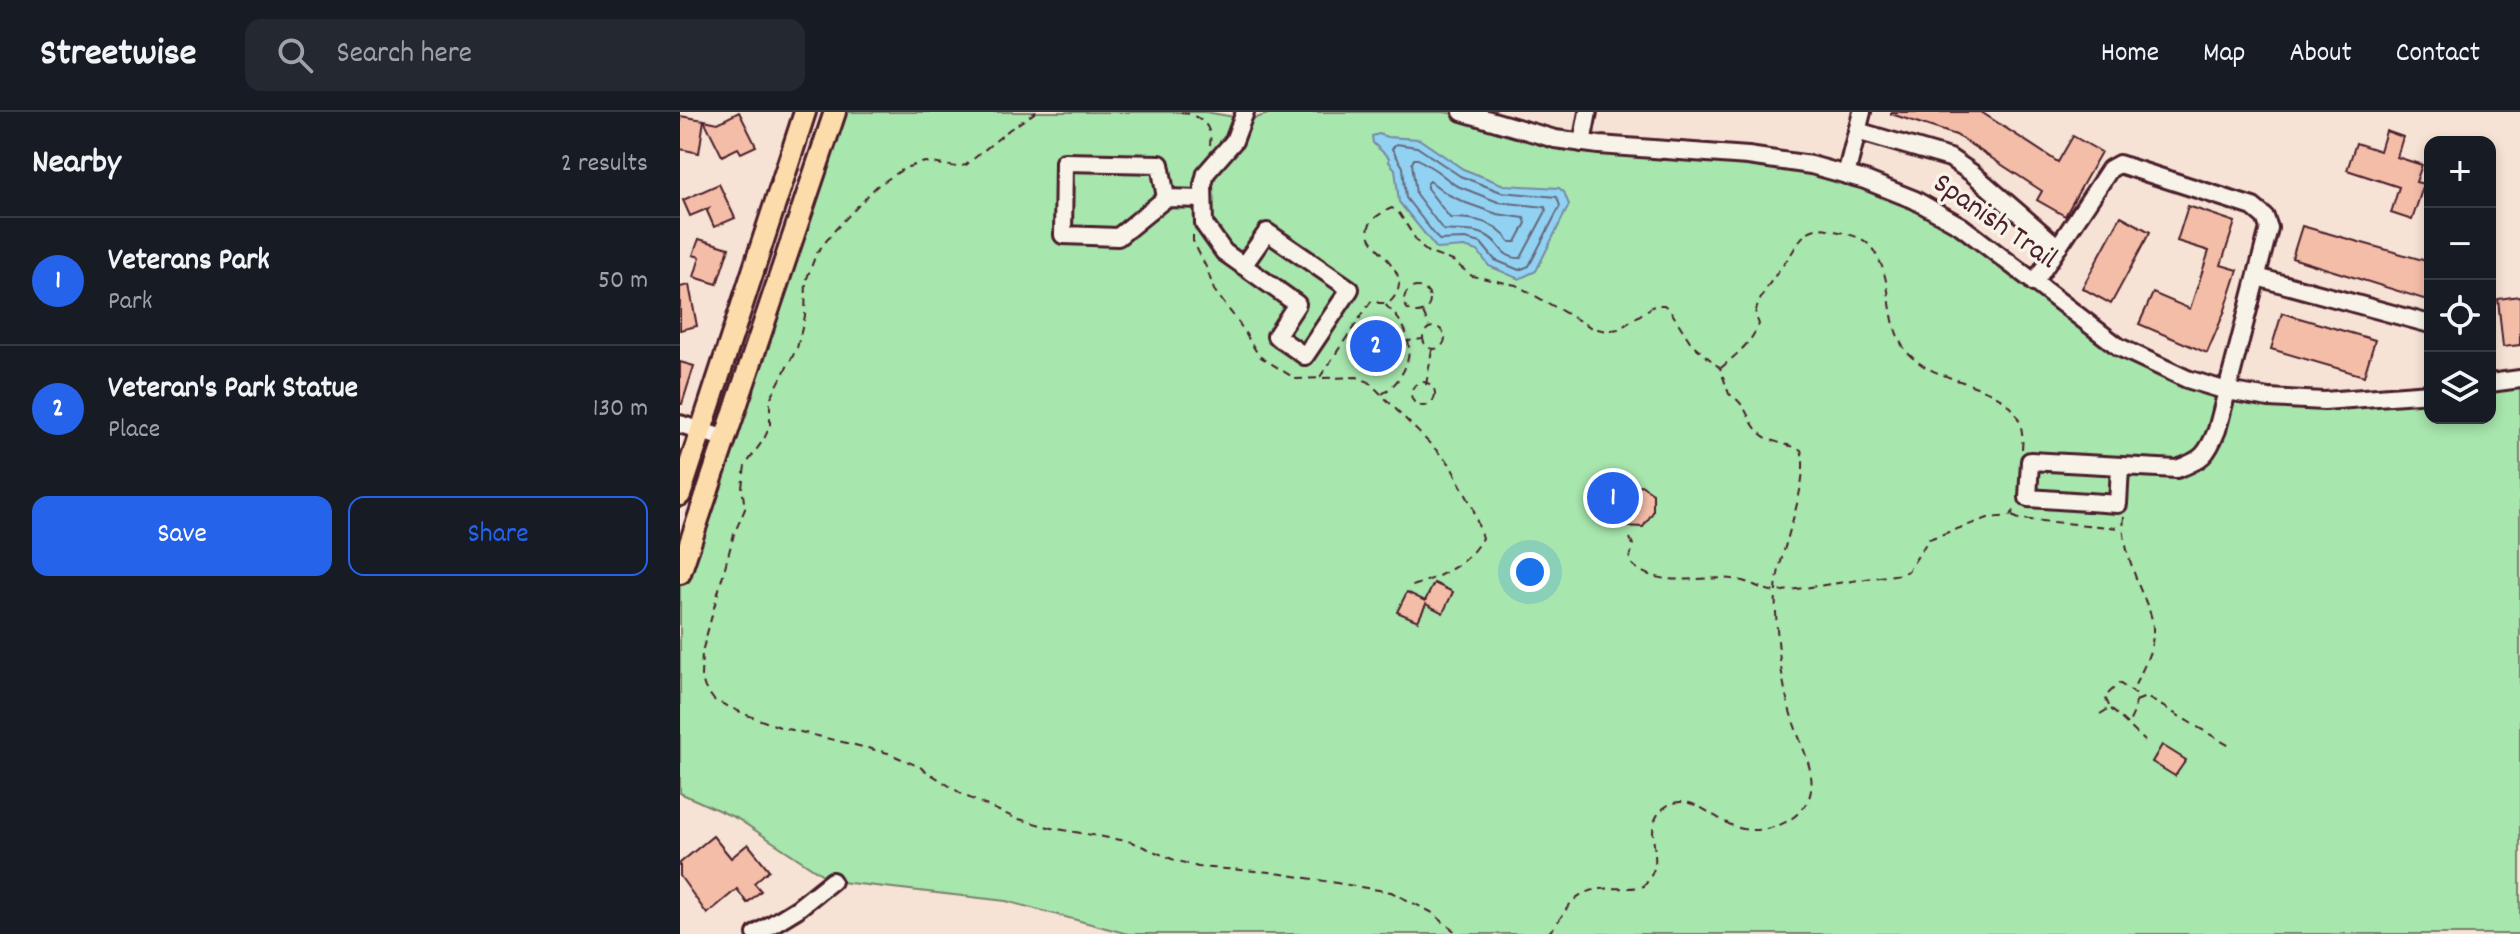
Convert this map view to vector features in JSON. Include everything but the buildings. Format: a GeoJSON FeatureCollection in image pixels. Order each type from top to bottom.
{"type":"FeatureCollection","features":[{"type":"Feature","properties":{"kind":"main road"},"geometry":{"type":"LineString","coordinates":[[680,495],[805,112]]}},
{"type":"Feature","properties":{"kind":"main road"},"geometry":{"type":"LineString","coordinates":[[680,573],[835,112]]}},
{"type":"Feature","properties":{"kind":"street"},"geometry":{"type":"LineString","coordinates":[[1243,266],[1267,232],[1350,289],[1305,356],[1276,336],[1297,304],[1243,266],[1224,252],[1212,238],[1204,224],[1203,185],[1206,173],[1234,141],[1245,112]]}},
{"type":"Feature","properties":{"kind":"street","name":"Spanish Trail"},"geometry":{"type":"LineString","coordinates":[[1462,112],[1555,139],[1811,165],[1915,200],[1961,226],[2119,347],[2187,379],[2227,391],[2269,398],[2324,401],[2424,393]]}},
{"type":"Feature","properties":{"kind":"street"},"geometry":{"type":"LineString","coordinates":[[1582,143],[1588,112]]}},
{"type":"Feature","properties":{"kind":"street"},"geometry":{"type":"LineString","coordinates":[[1846,175],[1862,112]]}},
{"type":"Feature","properties":{"kind":"street"},"geometry":{"type":"LineString","coordinates":[[1857,131],[1950,158],[1972,173],[2058,247]]}},
{"type":"Feature","properties":{"kind":"street"},"geometry":{"type":"LineString","coordinates":[[1166,198],[1160,164],[1064,162],[1063,235],[1118,237],[1166,198],[1203,199]]}},
{"type":"Feature","properties":{"kind":"street"},"geometry":{"type":"LineString","coordinates":[[2034,283],[2110,169],[2119,164],[2261,212],[2269,228],[2209,450],[2196,462],[2177,469],[2030,461],[2028,498],[2118,504],[2128,468]]}},
{"type":"Feature","properties":{"kind":"street"},"geometry":{"type":"LineString","coordinates":[[2257,277],[2424,322]]}},
{"type":"Feature","properties":{"kind":"street"},"geometry":{"type":"LineString","coordinates":[[2496,382],[2520,379]]}},
{"type":"Feature","properties":{"kind":"street"},"geometry":{"type":"LineString","coordinates":[[680,424],[723,438]]}},
{"type":"Feature","properties":{"kind":"street"},"geometry":{"type":"LineString","coordinates":[[756,934],[797,909],[832,881]]}},
{"type":"Feature","properties":{"kind":"path"},"geometry":{"type":"LineString","coordinates":[[1036,112],[966,165],[957,167],[925,162],[877,186],[816,254],[806,281],[805,316],[797,348],[770,399],[770,426],[745,466],[742,487],[745,509],[734,534],[702,652],[701,676],[705,688],[714,700],[780,727],[902,759],[965,796],[1015,818],[1132,842],[1198,867],[1270,872],[1391,892],[1431,912],[1458,934]]}},
{"type":"Feature","properties":{"kind":"path"},"geometry":{"type":"LineString","coordinates":[[1181,112],[1197,116],[1208,125],[1211,139],[1208,152]]}},
{"type":"Feature","properties":{"kind":"path"},"geometry":{"type":"LineString","coordinates":[[1320,377],[1372,300],[1389,303],[1400,288],[1400,276],[1371,243],[1367,231],[1380,213],[1392,208],[1399,213],[1420,246],[1429,253],[1453,261],[1472,276],[1502,280],[1536,294],[1592,328],[1607,331],[1619,329],[1655,305],[1664,305],[1691,343],[1720,369],[1729,394],[1738,398],[1763,436],[1801,450],[1805,460],[1777,575],[1776,592],[1779,653],[1795,728],[1811,775],[1808,802],[1800,812],[1778,826],[1750,830],[1735,827],[1698,806],[1672,803],[1656,818],[1652,830],[1655,865],[1644,886],[1599,888],[1585,893],[1567,907],[1556,926],[1547,934]]}},
{"type":"Feature","properties":{"kind":"path"},"geometry":{"type":"LineString","coordinates":[[1720,369],[1755,334],[1759,324],[1755,314],[1763,295],[1803,234],[1824,228],[1864,241],[1885,273],[1893,319],[1908,353],[1938,374],[1987,389],[2004,400],[2024,432],[2022,451]]}},
{"type":"Feature","properties":{"kind":"path"},"geometry":{"type":"LineString","coordinates":[[1194,229],[1193,241],[1214,290],[1259,356],[1296,379],[1357,377],[1369,382],[1449,463],[1473,508],[1482,538],[1461,564],[1407,588]]}},
{"type":"Feature","properties":{"kind":"path"},"geometry":{"type":"LineString","coordinates":[[1412,287],[1423,287],[1428,293],[1429,307],[1423,312],[1413,313],[1405,305],[1405,296],[1412,287]]}},
{"type":"Feature","properties":{"kind":"path"},"geometry":{"type":"LineString","coordinates":[[1381,394],[1401,376],[1408,359],[1408,342],[1403,326],[1384,303]]}},
{"type":"Feature","properties":{"kind":"path"},"geometry":{"type":"LineString","coordinates":[[1423,312],[1429,328]]}},
{"type":"Feature","properties":{"kind":"path"},"geometry":{"type":"LineString","coordinates":[[1429,328],[1440,328],[1445,335],[1443,346],[1432,349],[1425,345],[1424,332],[1429,328]]}},
{"type":"Feature","properties":{"kind":"path"},"geometry":{"type":"LineString","coordinates":[[1376,346],[1423,339]]}},
{"type":"Feature","properties":{"kind":"path"},"geometry":{"type":"LineString","coordinates":[[1426,384],[1432,349]]}},
{"type":"Feature","properties":{"kind":"path"},"geometry":{"type":"LineString","coordinates":[[1418,384],[1433,387],[1436,392],[1430,404],[1421,406],[1413,402],[1413,388],[1418,384]]}},
{"type":"Feature","properties":{"kind":"path"},"geometry":{"type":"LineString","coordinates":[[1408,406],[1413,402]]}},
{"type":"Feature","properties":{"kind":"path"},"geometry":{"type":"LineString","coordinates":[[1430,404],[1434,410]]}},
{"type":"Feature","properties":{"kind":"path"},"geometry":{"type":"LineString","coordinates":[[1420,412],[1421,406]]}},
{"type":"Feature","properties":{"kind":"path"},"geometry":{"type":"LineString","coordinates":[[2010,516],[2017,510],[2018,497]]}},
{"type":"Feature","properties":{"kind":"path"},"geometry":{"type":"LineString","coordinates":[[1630,538],[1633,545],[1629,561],[1634,568],[1643,572],[1678,581],[1698,578],[1742,580],[1763,591],[1776,592],[1901,574],[1908,571],[1929,539],[1988,518],[2010,516],[2122,528]]}},
{"type":"Feature","properties":{"kind":"path"},"geometry":{"type":"LineString","coordinates":[[2123,520],[2122,528],[2137,583],[2150,611],[2154,630],[2151,647],[2132,691]]}},
{"type":"Feature","properties":{"kind":"path"},"geometry":{"type":"LineString","coordinates":[[2128,725],[2137,695],[2119,683],[2105,697],[2110,708],[2128,725],[2145,741]]}},
{"type":"Feature","properties":{"kind":"path"},"geometry":{"type":"LineString","coordinates":[[2136,701],[2146,697],[2233,748]]}},
{"type":"Feature","properties":{"kind":"path"},"geometry":{"type":"LineString","coordinates":[[2100,714],[2110,708]]}},
{"type":"Feature","properties":{"kind":"green space"},"geometry":{"type":"Polygon","coordinates":[[[835,112],[1206,112],[1251,120],[1273,112],[1444,112],[1656,150],[1811,165],[1961,226],[2119,347],[2269,398],[2424,393],[2424,424],[2496,424],[2496,383],[2520,380],[2520,934],[1128,934],[1006,901],[832,881],[738,819],[680,793],[680,578],[835,112]]]}},
{"type":"Feature","properties":{"kind":"water"},"geometry":{"type":"Polygon","coordinates":[[[1379,134],[1419,139],[1463,169],[1504,185],[1559,188],[1564,192],[1569,205],[1536,271],[1519,279],[1489,266],[1478,251],[1464,247],[1437,249],[1399,202],[1395,169],[1389,158],[1373,143],[1372,136],[1379,134]]]}},
{"type":"Feature","properties":{"kind":"place","name":"Veteran's Park Statue"},"geometry":{"type":"Point","coordinates":[1376,346]}},
{"type":"Feature","properties":{"kind":"place","name":"Veterans Park"},"geometry":{"type":"Point","coordinates":[1613,498]}}]}
